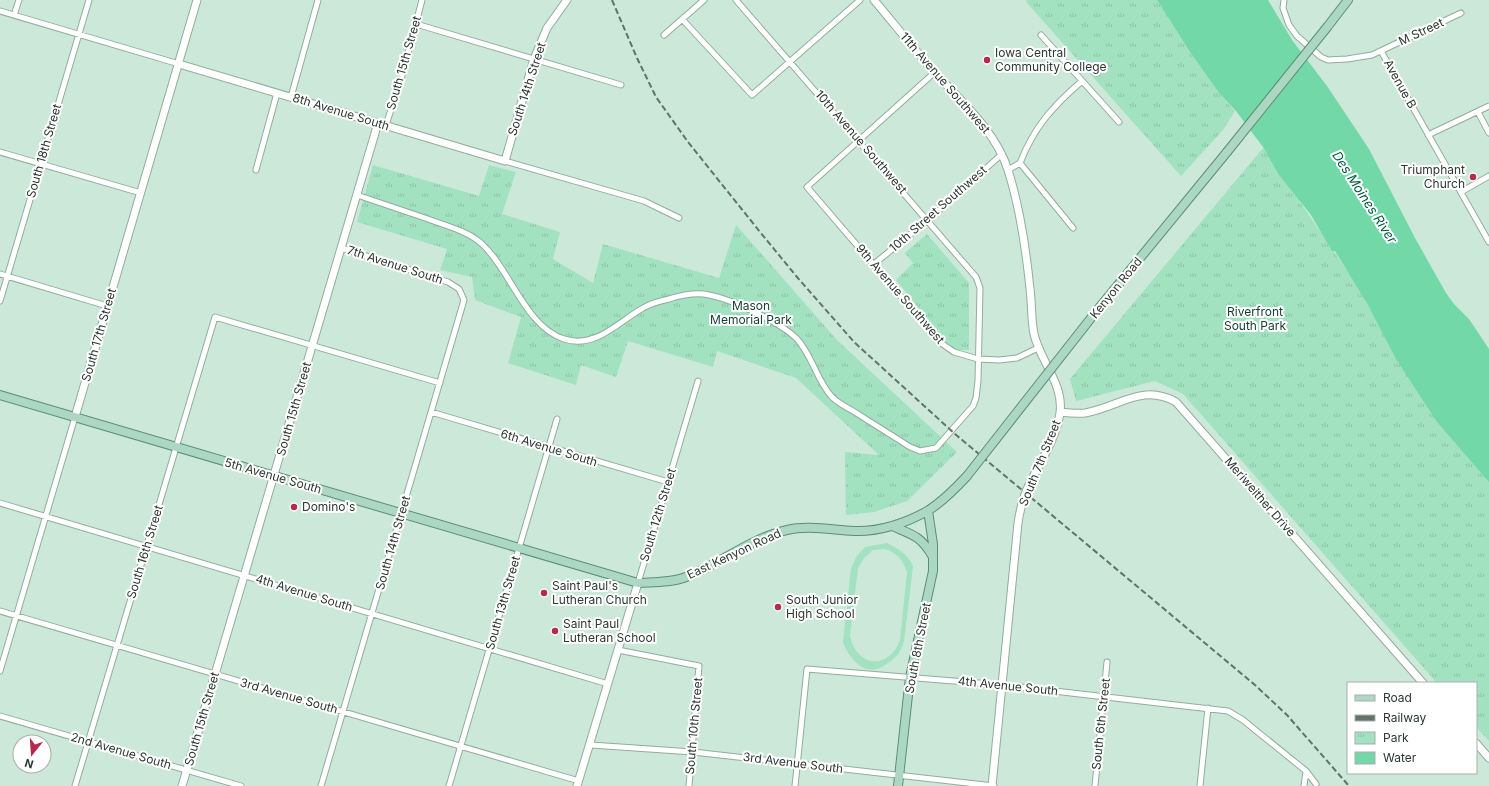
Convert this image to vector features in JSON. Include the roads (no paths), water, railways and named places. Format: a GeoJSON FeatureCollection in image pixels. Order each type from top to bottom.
{"type":"FeatureCollection","features":[{"type":"Feature","properties":{"kind":"main road","name":"Kenyon Road"},"geometry":{"type":"LineString","coordinates":[[854,531],[883,529],[928,511],[953,491],[967,476],[1095,313],[1227,152],[1348,0]]}},
{"type":"Feature","properties":{"kind":"main road","name":"5th Avenue South"},"geometry":{"type":"LineString","coordinates":[[0,395],[638,583]]}},
{"type":"Feature","properties":{"kind":"main road","name":"South 8th Street"},"geometry":{"type":"LineString","coordinates":[[898,786],[910,677],[930,591],[933,571],[933,544],[928,511]]}},
{"type":"Feature","properties":{"kind":"main road"},"geometry":{"type":"LineString","coordinates":[[892,526],[920,539],[928,548],[933,557]]}},
{"type":"Feature","properties":{"kind":"main road","name":"East Kenyon Road"},"geometry":{"type":"LineString","coordinates":[[638,583],[664,582],[684,578],[712,566],[737,550],[788,530],[821,528],[854,531]]}},
{"type":"Feature","properties":{"kind":"street"},"geometry":{"type":"LineString","coordinates":[[14,15],[19,0]]}},
{"type":"Feature","properties":{"kind":"street","name":"South 18th Street"},"geometry":{"type":"LineString","coordinates":[[0,301],[89,0]]}},
{"type":"Feature","properties":{"kind":"street","name":"South 17th Street"},"geometry":{"type":"LineString","coordinates":[[0,671],[197,0]]}},
{"type":"Feature","properties":{"kind":"street"},"geometry":{"type":"LineString","coordinates":[[291,97],[318,0]]}},
{"type":"Feature","properties":{"kind":"street","name":"South 15th Street"},"geometry":{"type":"LineString","coordinates":[[386,125],[402,76],[422,0]]}},
{"type":"Feature","properties":{"kind":"street","name":"South 14th Street"},"geometry":{"type":"LineString","coordinates":[[505,161],[534,60],[547,28],[567,0]]}},
{"type":"Feature","properties":{"kind":"street"},"geometry":{"type":"LineString","coordinates":[[664,35],[704,0]]}},
{"type":"Feature","properties":{"kind":"street","name":"10th Avenue Southwest"},"geometry":{"type":"LineString","coordinates":[[736,0],[860,141],[976,277],[980,288],[978,359]]}},
{"type":"Feature","properties":{"kind":"street"},"geometry":{"type":"LineString","coordinates":[[682,19],[752,95],[860,0]]}},
{"type":"Feature","properties":{"kind":"street","name":"11th Avenue Southwest"},"geometry":{"type":"LineString","coordinates":[[874,0],[989,133],[1002,154],[1008,170]]}},
{"type":"Feature","properties":{"kind":"street","name":"Avenue B"},"geometry":{"type":"LineString","coordinates":[[1284,0],[1284,8],[1289,25],[1297,36],[1320,57],[1328,60],[1347,59],[1372,55],[1381,50],[1489,242]]}},
{"type":"Feature","properties":{"kind":"street","name":"8th Avenue South"},"geometry":{"type":"LineString","coordinates":[[0,11],[644,201],[679,218]]}},
{"type":"Feature","properties":{"kind":"street","name":"M Street"},"geometry":{"type":"LineString","coordinates":[[1381,50],[1461,13]]}},
{"type":"Feature","properties":{"kind":"street"},"geometry":{"type":"LineString","coordinates":[[416,24],[620,85]]}},
{"type":"Feature","properties":{"kind":"street"},"geometry":{"type":"LineString","coordinates":[[1041,35],[1119,122]]}},
{"type":"Feature","properties":{"kind":"street"},"geometry":{"type":"LineString","coordinates":[[860,141],[935,72]]}},
{"type":"Feature","properties":{"kind":"street"},"geometry":{"type":"LineString","coordinates":[[1008,170],[1020,163],[1027,144],[1040,124],[1060,100],[1082,81]]}},
{"type":"Feature","properties":{"kind":"street"},"geometry":{"type":"LineString","coordinates":[[256,170],[277,93]]}},
{"type":"Feature","properties":{"kind":"street"},"geometry":{"type":"LineString","coordinates":[[1428,135],[1489,106]]}},
{"type":"Feature","properties":{"kind":"street"},"geometry":{"type":"LineString","coordinates":[[1478,112],[1489,133]]}},
{"type":"Feature","properties":{"kind":"street","name":"South 15th Street"},"geometry":{"type":"LineString","coordinates":[[182,786],[378,123]]}},
{"type":"Feature","properties":{"kind":"street","name":"9th Avenue Southwest"},"geometry":{"type":"LineString","coordinates":[[860,141],[807,187],[940,343],[954,352],[978,359],[999,360],[1017,358],[1038,348]]}},
{"type":"Feature","properties":{"kind":"street"},"geometry":{"type":"LineString","coordinates":[[0,152],[141,193]]}},
{"type":"Feature","properties":{"kind":"street","name":"10th Street Southwest"},"geometry":{"type":"LineString","coordinates":[[874,264],[928,220],[1002,154]]}},
{"type":"Feature","properties":{"kind":"street"},"geometry":{"type":"LineString","coordinates":[[1020,163],[1073,228]]}},
{"type":"Feature","properties":{"kind":"street","name":"South 7th Street"},"geometry":{"type":"LineString","coordinates":[[993,786],[1018,523],[1022,502],[1028,486],[1057,427],[1060,412],[1058,390],[1052,374],[1038,348],[1034,333],[1030,287],[1021,227],[1016,198],[1008,170]]}},
{"type":"Feature","properties":{"kind":"street"},"geometry":{"type":"LineString","coordinates":[[1461,192],[1489,176]]}},
{"type":"Feature","properties":{"kind":"street"},"geometry":{"type":"LineString","coordinates":[[357,195],[450,227],[469,235],[483,244],[498,263],[519,297],[535,318],[550,332],[563,339],[576,341],[593,338],[606,333],[644,308],[678,296],[696,294],[709,295],[730,302],[782,327],[797,339],[808,356],[817,375],[833,398],[910,447],[920,451],[936,448],[968,414],[976,398],[978,359]]}},
{"type":"Feature","properties":{"kind":"street","name":"7th Avenue South"},"geometry":{"type":"LineString","coordinates":[[341,248],[448,282],[459,289],[464,300]]}},
{"type":"Feature","properties":{"kind":"street"},"geometry":{"type":"LineString","coordinates":[[0,274],[107,306]]}},
{"type":"Feature","properties":{"kind":"street","name":"South 14th Street"},"geometry":{"type":"LineString","coordinates":[[321,786],[464,300]]}},
{"type":"Feature","properties":{"kind":"street","name":"South 16th Street"},"geometry":{"type":"LineString","coordinates":[[75,786],[215,317],[312,346]]}},
{"type":"Feature","properties":{"kind":"street"},"geometry":{"type":"LineString","coordinates":[[312,346],[440,383]]}},
{"type":"Feature","properties":{"kind":"street","name":"South 12th Street"},"geometry":{"type":"LineString","coordinates":[[578,783],[698,381]]}},
{"type":"Feature","properties":{"kind":"street","name":"Meriweither Drive"},"geometry":{"type":"LineString","coordinates":[[1060,412],[1075,414],[1085,413],[1146,394],[1162,396],[1176,402],[1422,682]]}},
{"type":"Feature","properties":{"kind":"street","name":"6th Avenue South"},"geometry":{"type":"LineString","coordinates":[[431,412],[548,448],[668,482]]}},
{"type":"Feature","properties":{"kind":"street","name":"South 13th Street"},"geometry":{"type":"LineString","coordinates":[[449,786],[557,419]]}},
{"type":"Feature","properties":{"kind":"street","name":"4th Avenue South"},"geometry":{"type":"LineString","coordinates":[[0,503],[608,684]]}},
{"type":"Feature","properties":{"kind":"street","name":"3rd Avenue South"},"geometry":{"type":"LineString","coordinates":[[0,611],[461,746],[578,783]]}},
{"type":"Feature","properties":{"kind":"street","name":"South 10th Street"},"geometry":{"type":"LineString","coordinates":[[618,650],[699,666],[689,786]]}},
{"type":"Feature","properties":{"kind":"street","name":"South 6th Street"},"geometry":{"type":"LineString","coordinates":[[1095,786],[1108,662]]}},
{"type":"Feature","properties":{"kind":"street","name":"4th Avenue South"},"geometry":{"type":"LineString","coordinates":[[797,764],[807,669],[1002,685],[1228,711],[1243,720],[1306,771],[1316,784]]}},
{"type":"Feature","properties":{"kind":"street"},"geometry":{"type":"LineString","coordinates":[[1200,786],[1208,708]]}},
{"type":"Feature","properties":{"kind":"street","name":"2nd Avenue South"},"geometry":{"type":"LineString","coordinates":[[0,716],[241,786]]}},
{"type":"Feature","properties":{"kind":"street","name":"3rd Avenue South"},"geometry":{"type":"LineString","coordinates":[[590,745],[693,752],[993,786]]}},
{"type":"Feature","properties":{"kind":"street"},"geometry":{"type":"LineString","coordinates":[[1477,745],[1489,758]]}},
{"type":"Feature","properties":{"kind":"street"},"geometry":{"type":"LineString","coordinates":[[795,786],[797,764]]}},
{"type":"Feature","properties":{"kind":"street"},"geometry":{"type":"LineString","coordinates":[[1304,786],[1306,771]]}},
{"type":"Feature","properties":{"kind":"water","name":"Des Moines River"},"geometry":{"type":"Polygon","coordinates":[[[1157,0],[1268,0],[1292,40],[1327,86],[1369,149],[1415,238],[1446,293],[1454,304],[1469,319],[1489,349],[1489,482],[1437,422],[1396,359],[1368,305],[1335,251],[1332,251],[1311,215],[1279,175],[1263,147],[1236,111],[1219,93],[1190,52],[1157,0]]]}},
{"type":"Feature","properties":{"kind":"railway"},"geometry":{"type":"LineString","coordinates":[[612,0],[656,97],[688,142],[760,232],[854,342],[955,434],[1255,685],[1287,715],[1349,786]]}},
{"type":"Feature","properties":{"kind":"place","name":"Iowa Central Community College"},"geometry":{"type":"Point","coordinates":[987,60]}},
{"type":"Feature","properties":{"kind":"place","name":"Triumphant Church"},"geometry":{"type":"Point","coordinates":[1473,177]}},
{"type":"Feature","properties":{"kind":"place","name":"Domino's"},"geometry":{"type":"Point","coordinates":[294,507]}},
{"type":"Feature","properties":{"kind":"place","name":"Saint Paul's Lutheran Church"},"geometry":{"type":"Point","coordinates":[544,593]}},
{"type":"Feature","properties":{"kind":"place","name":"South Junior High School"},"geometry":{"type":"Point","coordinates":[778,607]}},
{"type":"Feature","properties":{"kind":"place","name":"Saint Paul Lutheran School"},"geometry":{"type":"Point","coordinates":[555,631]}},
{"type":"Feature","properties":{"kind":"park label","name":"Mason Memorial Park"},"geometry":{"type":"Point","coordinates":[751,313]}},
{"type":"Feature","properties":{"kind":"park label","name":"Riverfront South Park"},"geometry":{"type":"Point","coordinates":[1255,319]}}]}
